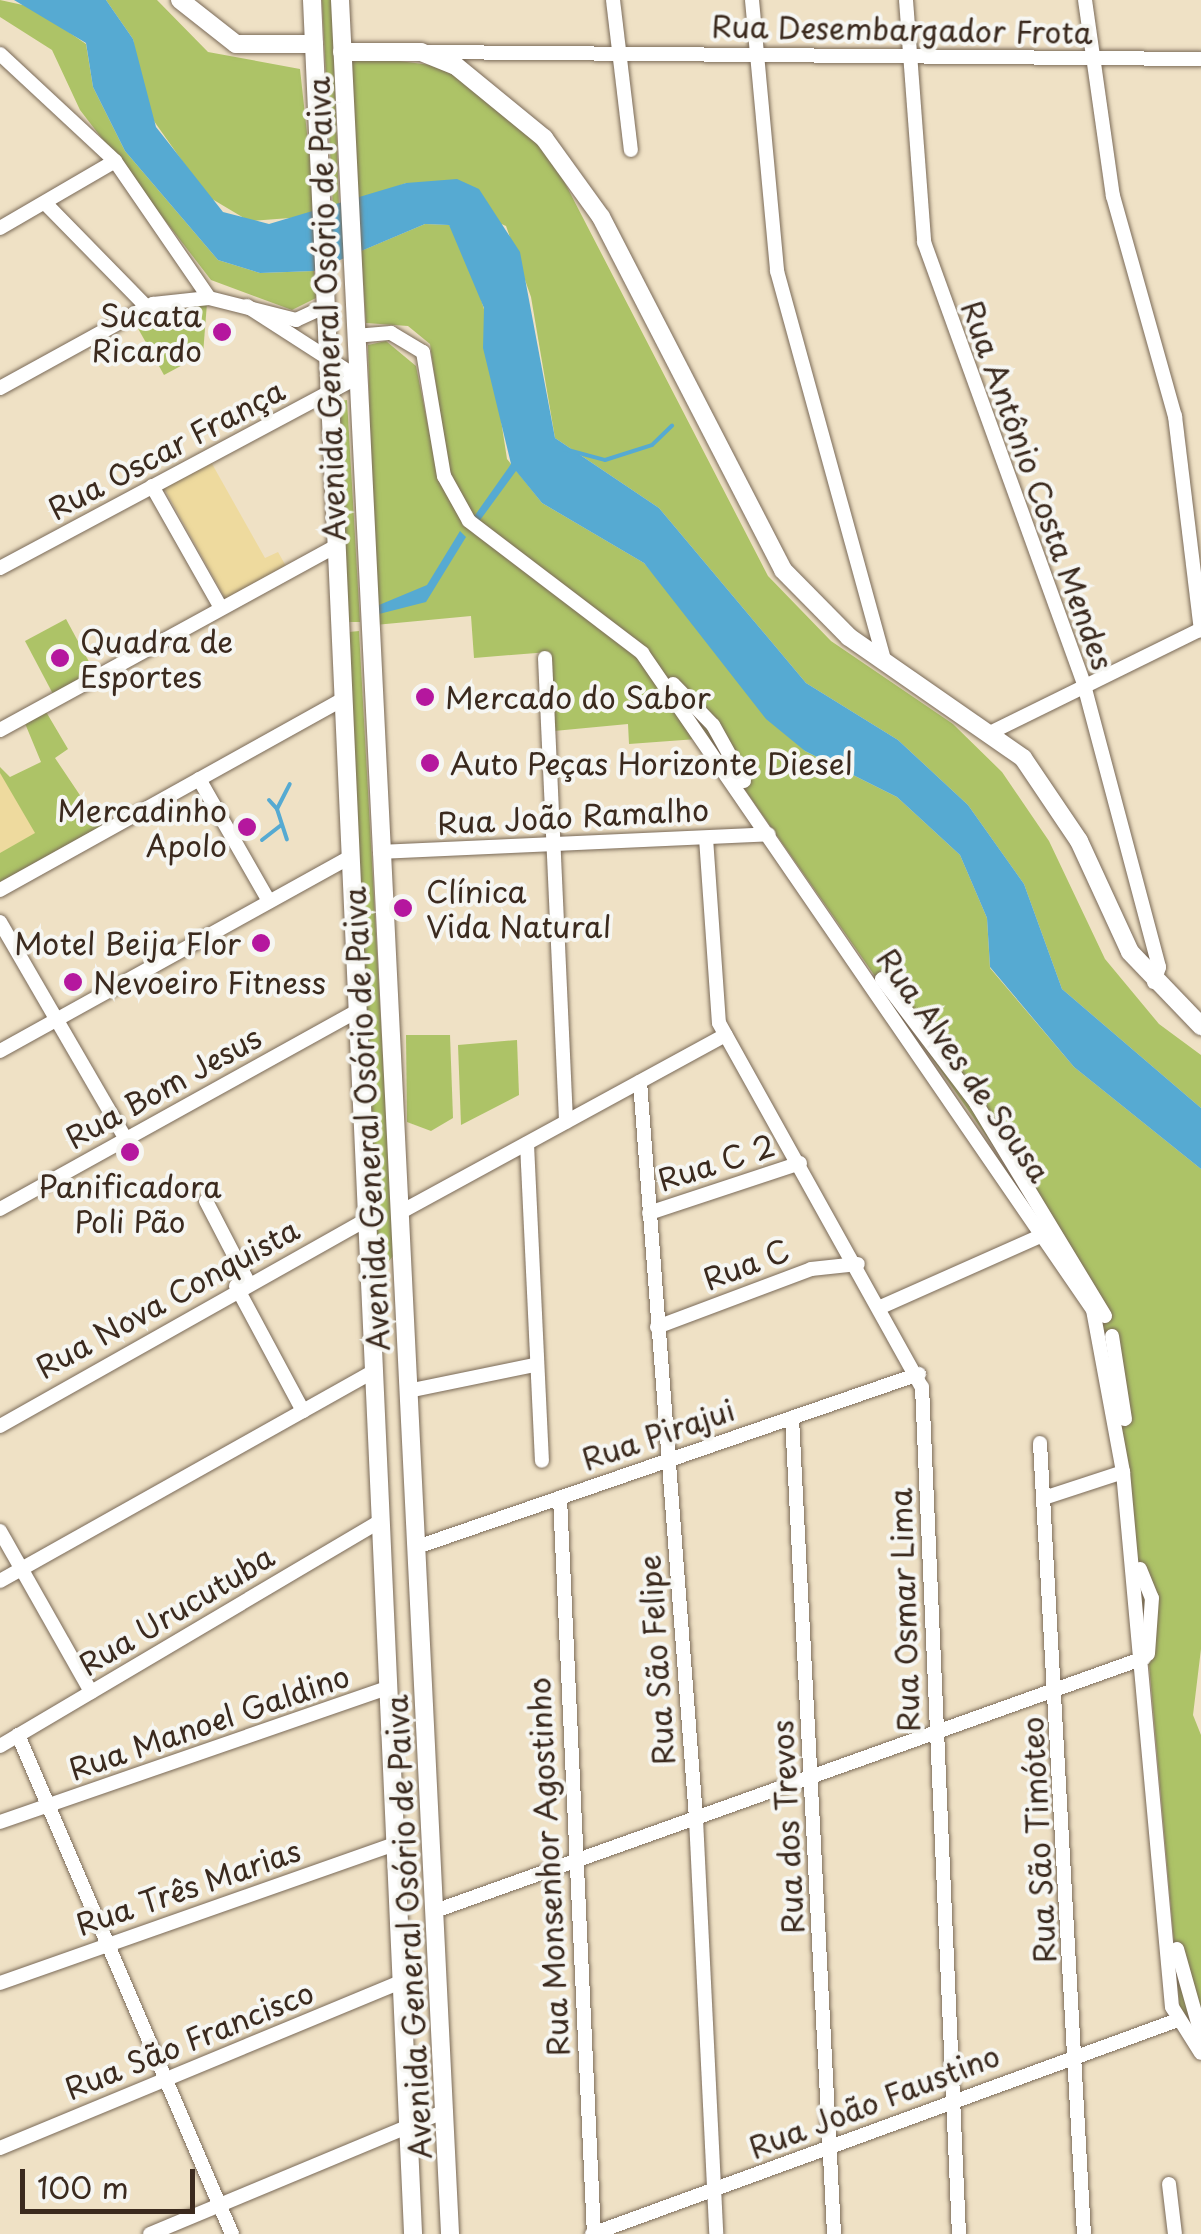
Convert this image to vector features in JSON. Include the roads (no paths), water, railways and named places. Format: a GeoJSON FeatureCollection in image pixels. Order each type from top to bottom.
{"type":"FeatureCollection","features":[{"type":"Feature","properties":{"kind":"main road","name":"Avenida General Osório de Paiva"},"geometry":{"type":"LineString","coordinates":[[312,0],[346,859],[413,2234]]}},
{"type":"Feature","properties":{"kind":"main road","name":"Avenida General Osório de Paiva"},"geometry":{"type":"LineString","coordinates":[[340,0],[367,628],[450,2234]]}},
{"type":"Feature","properties":{"kind":"main road"},"geometry":{"type":"LineString","coordinates":[[187,4],[236,44],[314,44]]}},
{"type":"Feature","properties":{"kind":"main road"},"geometry":{"type":"LineString","coordinates":[[342,52],[422,52],[485,84],[580,182],[783,570],[809,604],[992,732],[1051,793],[1154,982],[1198,1021]]}},
{"type":"Feature","properties":{"kind":"main road"},"geometry":{"type":"LineString","coordinates":[[338,630],[367,628]]}},
{"type":"Feature","properties":{"kind":"main road"},"geometry":{"type":"LineString","coordinates":[[366,1253],[384,1267],[401,1252]]}},
{"type":"Feature","properties":{"kind":"main road"},"geometry":{"type":"LineString","coordinates":[[370,1341],[385,1325],[405,1332]]}},
{"type":"Feature","properties":{"kind":"street"},"geometry":{"type":"LineString","coordinates":[[614,0],[631,150]]}},
{"type":"Feature","properties":{"kind":"street"},"geometry":{"type":"LineString","coordinates":[[752,0],[777,271],[884,660]]}},
{"type":"Feature","properties":{"kind":"street","name":"Rua Antônio Costa Mendes"},"geometry":{"type":"LineString","coordinates":[[906,0],[924,242],[939,299],[1084,684],[1159,968],[1154,982]]}},
{"type":"Feature","properties":{"kind":"street"},"geometry":{"type":"LineString","coordinates":[[992,732],[1201,629],[1169,384],[1114,196],[1084,0]]}},
{"type":"Feature","properties":{"kind":"street","name":"Rua Desembargador Frota"},"geometry":{"type":"LineString","coordinates":[[422,52],[1201,59]]}},
{"type":"Feature","properties":{"kind":"street"},"geometry":{"type":"LineString","coordinates":[[1,56],[115,161],[209,298]]}},
{"type":"Feature","properties":{"kind":"street"},"geometry":{"type":"LineString","coordinates":[[0,228],[115,161]]}},
{"type":"Feature","properties":{"kind":"street"},"geometry":{"type":"LineString","coordinates":[[45,203],[147,307]]}},
{"type":"Feature","properties":{"kind":"street"},"geometry":{"type":"LineString","coordinates":[[0,388],[147,307],[209,298],[296,320],[326,300]]}},
{"type":"Feature","properties":{"kind":"street"},"geometry":{"type":"LineString","coordinates":[[247,306],[357,377]]}},
{"type":"Feature","properties":{"kind":"street","name":"Rua Alves de Sousa"},"geometry":{"type":"LineString","coordinates":[[354,336],[392,333],[423,352],[444,476],[466,515],[642,653],[1047,1233],[1105,1336],[1144,1658],[1175,2021]]}},
{"type":"Feature","properties":{"kind":"street","name":"Rua Oscar França"},"geometry":{"type":"LineString","coordinates":[[0,568],[357,377]]}},
{"type":"Feature","properties":{"kind":"street"},"geometry":{"type":"LineString","coordinates":[[152,486],[221,608]]}},
{"type":"Feature","properties":{"kind":"street"},"geometry":{"type":"LineString","coordinates":[[480,528],[640,640],[696,702],[944,1070],[960,1078],[1098,1297],[1120,1372],[1141,1579],[1152,1598],[1148,1658],[1179,1968],[1201,2034]]}},
{"type":"Feature","properties":{"kind":"street"},"geometry":{"type":"LineString","coordinates":[[0,730],[336,546]]}},
{"type":"Feature","properties":{"kind":"street"},"geometry":{"type":"LineString","coordinates":[[546,658],[566,1122]]}},
{"type":"Feature","properties":{"kind":"street"},"geometry":{"type":"LineString","coordinates":[[0,890],[339,700]]}},
{"type":"Feature","properties":{"kind":"street"},"geometry":{"type":"LineString","coordinates":[[199,778],[269,901]]}},
{"type":"Feature","properties":{"kind":"street","name":"Rua João Ramalho"},"geometry":{"type":"LineString","coordinates":[[380,852],[769,834]]}},
{"type":"Feature","properties":{"kind":"street","name":"Rua Osmar Lima"},"geometry":{"type":"LineString","coordinates":[[706,838],[726,1035],[919,1374],[959,2234]]}},
{"type":"Feature","properties":{"kind":"street"},"geometry":{"type":"LineString","coordinates":[[0,1051],[346,859]]}},
{"type":"Feature","properties":{"kind":"street"},"geometry":{"type":"LineString","coordinates":[[0,922],[126,1140]]}},
{"type":"Feature","properties":{"kind":"street","name":"Rua Bom Jesus"},"geometry":{"type":"LineString","coordinates":[[0,1209],[354,1014]]}},
{"type":"Feature","properties":{"kind":"street"},"geometry":{"type":"LineString","coordinates":[[400,1213],[726,1035]]}},
{"type":"Feature","properties":{"kind":"street","name":"Rua São Felipe"},"geometry":{"type":"LineString","coordinates":[[640,1082],[696,1819],[716,2234]]}},
{"type":"Feature","properties":{"kind":"street"},"geometry":{"type":"LineString","coordinates":[[527,1144],[542,1461]]}},
{"type":"Feature","properties":{"kind":"street","name":"Rua C 2"},"geometry":{"type":"LineString","coordinates":[[649,1213],[800,1163]]}},
{"type":"Feature","properties":{"kind":"street"},"geometry":{"type":"LineString","coordinates":[[206,1201],[303,1411]]}},
{"type":"Feature","properties":{"kind":"street","name":"Rua Nova Conquista"},"geometry":{"type":"LineString","coordinates":[[0,1426],[242,1283],[364,1221]]}},
{"type":"Feature","properties":{"kind":"street"},"geometry":{"type":"LineString","coordinates":[[882,1306],[1047,1233]]}},
{"type":"Feature","properties":{"kind":"street","name":"Rua C"},"geometry":{"type":"LineString","coordinates":[[657,1328],[811,1269],[858,1264]]}},
{"type":"Feature","properties":{"kind":"street"},"geometry":{"type":"LineString","coordinates":[[408,1391],[536,1365]]}},
{"type":"Feature","properties":{"kind":"street"},"geometry":{"type":"LineString","coordinates":[[0,1581],[372,1372]]}},
{"type":"Feature","properties":{"kind":"street","name":"Rua Pirajui"},"geometry":{"type":"LineString","coordinates":[[417,1547],[668,1456],[919,1374]]}},
{"type":"Feature","properties":{"kind":"street","name":"Rua dos Trevos"},"geometry":{"type":"LineString","coordinates":[[792,1418],[834,2234]]}},
{"type":"Feature","properties":{"kind":"street","name":"Rua São Timóteo"},"geometry":{"type":"LineString","coordinates":[[1040,1443],[1059,1685],[1084,2234]]}},
{"type":"Feature","properties":{"kind":"street"},"geometry":{"type":"LineString","coordinates":[[1047,1498],[1123,1472]]}},
{"type":"Feature","properties":{"kind":"street","name":"Rua Monsenhor Agostinho"},"geometry":{"type":"LineString","coordinates":[[560,1498],[594,2234]]}},
{"type":"Feature","properties":{"kind":"street","name":"Rua Urucutuba"},"geometry":{"type":"LineString","coordinates":[[0,1746],[380,1521]]}},
{"type":"Feature","properties":{"kind":"street"},"geometry":{"type":"LineString","coordinates":[[0,1532],[91,1692]]}},
{"type":"Feature","properties":{"kind":"street"},"geometry":{"type":"LineString","coordinates":[[436,1910],[696,1819],[936,1728],[1144,1658]]}},
{"type":"Feature","properties":{"kind":"street","name":"Rua Manoel Galdino"},"geometry":{"type":"LineString","coordinates":[[0,1822],[388,1688]]}},
{"type":"Feature","properties":{"kind":"street"},"geometry":{"type":"LineString","coordinates":[[18,1735],[232,2234]]}},
{"type":"Feature","properties":{"kind":"street","name":"Rua Três Marias"},"geometry":{"type":"LineString","coordinates":[[0,1983],[395,1844]]}},
{"type":"Feature","properties":{"kind":"street","name":"Rua São Francisco"},"geometry":{"type":"LineString","coordinates":[[0,2148],[398,1984]]}},
{"type":"Feature","properties":{"kind":"street"},"geometry":{"type":"LineString","coordinates":[[1175,2021],[1201,2053]]}},
{"type":"Feature","properties":{"kind":"street","name":"Rua João Faustino"},"geometry":{"type":"LineString","coordinates":[[594,2234],[952,2106],[1076,2051],[1175,2021]]}},
{"type":"Feature","properties":{"kind":"street"},"geometry":{"type":"LineString","coordinates":[[150,2234],[445,2111]]}},
{"type":"Feature","properties":{"kind":"street"},"geometry":{"type":"LineString","coordinates":[[1169,2184],[1175,2234]]}},
{"type":"Feature","properties":{"kind":"water"},"geometry":{"type":"Polygon","coordinates":[[[14,0],[106,0],[133,39],[156,127],[223,212],[269,224],[406,183],[457,179],[479,189],[520,252],[555,438],[659,508],[806,683],[898,740],[968,805],[1024,884],[1062,989],[1201,1108],[1201,1169],[1074,1067],[990,967],[987,918],[960,855],[897,797],[805,751],[766,719],[644,563],[542,503],[516,471],[478,523],[473,518],[511,464],[483,348],[484,308],[449,225],[425,224],[314,271],[260,273],[218,260],[125,151],[93,87],[86,43],[14,0]]]}},
{"type":"Feature","properties":{"kind":"water"},"geometry":{"type":"Polygon","coordinates":[[[460,531],[466,537],[426,602],[379,614],[379,605],[427,585],[460,531]]]}},
{"type":"Feature","properties":{"kind":"waterway"},"geometry":{"type":"LineString","coordinates":[[564,449],[605,460],[652,445],[672,426]]}},
{"type":"Feature","properties":{"kind":"waterway"},"geometry":{"type":"LineString","coordinates":[[269,800],[277,809],[290,784]]}},
{"type":"Feature","properties":{"kind":"waterway"},"geometry":{"type":"LineString","coordinates":[[277,809],[287,839]]}},
{"type":"Feature","properties":{"kind":"waterway"},"geometry":{"type":"LineString","coordinates":[[262,840],[281,825]]}},
{"type":"Feature","properties":{"kind":"place","name":"Sucata Ricardo"},"geometry":{"type":"Point","coordinates":[222,332]}},
{"type":"Feature","properties":{"kind":"place","name":"Quadra de Esportes"},"geometry":{"type":"Point","coordinates":[60,658]}},
{"type":"Feature","properties":{"kind":"place","name":"Mercado do Sabor"},"geometry":{"type":"Point","coordinates":[425,697]}},
{"type":"Feature","properties":{"kind":"place","name":"Auto Peças Horizonte Diesel"},"geometry":{"type":"Point","coordinates":[430,763]}},
{"type":"Feature","properties":{"kind":"place","name":"Mercadinho Apolo"},"geometry":{"type":"Point","coordinates":[247,827]}},
{"type":"Feature","properties":{"kind":"place","name":"Clínica Vida Natural"},"geometry":{"type":"Point","coordinates":[403,908]}},
{"type":"Feature","properties":{"kind":"place","name":"Motel Beija Flor"},"geometry":{"type":"Point","coordinates":[261,943]}},
{"type":"Feature","properties":{"kind":"place","name":"Nevoeiro Fitness"},"geometry":{"type":"Point","coordinates":[73,982]}},
{"type":"Feature","properties":{"kind":"place","name":"Panificadora Poli Pão"},"geometry":{"type":"Point","coordinates":[130,1152]}}]}
